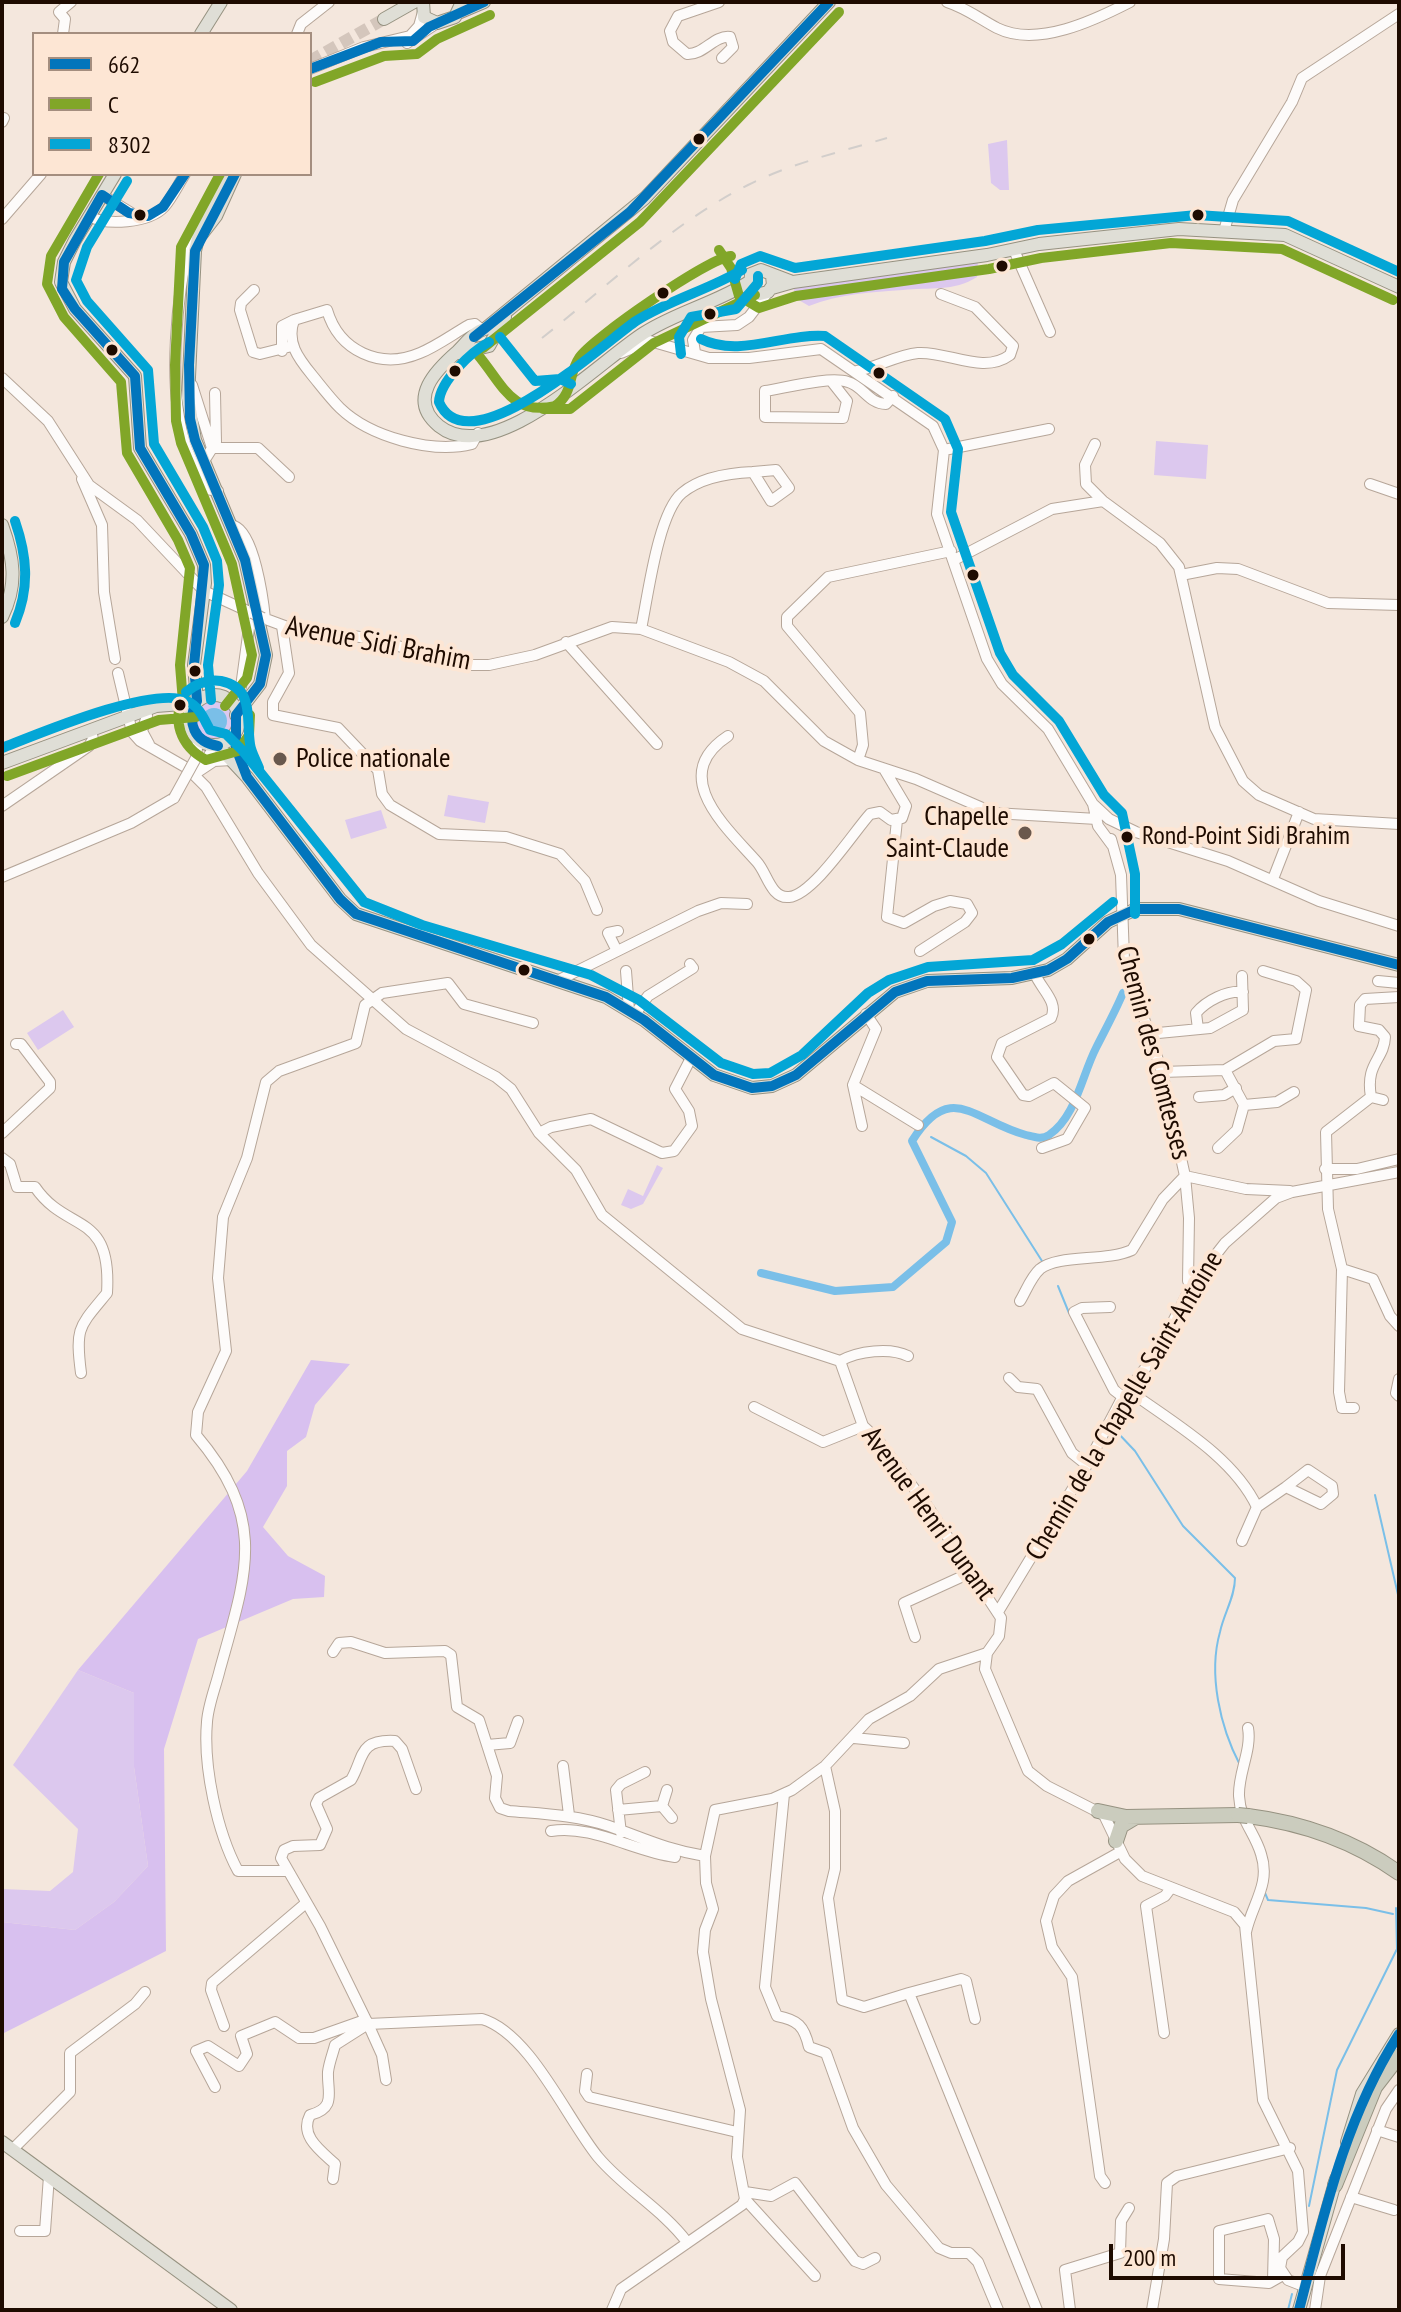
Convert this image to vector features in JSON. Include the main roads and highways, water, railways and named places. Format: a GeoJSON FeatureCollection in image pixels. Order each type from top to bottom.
{"type":"FeatureCollection","features":[{"type":"Feature","properties":{"kind":"highway"},"geometry":{"type":"LineString","coordinates":[[1098,1811],[1136,1817],[1243,1816],[1310,1829],[1357,1847],[1399,1873]]}},
{"type":"Feature","properties":{"kind":"highway"},"geometry":{"type":"LineString","coordinates":[[1118,1847],[1121,1826],[1136,1817]]}},
{"type":"Feature","properties":{"kind":"highway"},"geometry":{"type":"LineString","coordinates":[[1335,2185],[1375,2087],[1399,2056]]}},
{"type":"Feature","properties":{"kind":"main road"},"geometry":{"type":"LineString","coordinates":[[202,32],[221,2]]}},
{"type":"Feature","properties":{"kind":"main road"},"geometry":{"type":"LineString","coordinates":[[471,2],[484,2]]}},
{"type":"Feature","properties":{"kind":"main road"},"geometry":{"type":"LineString","coordinates":[[384,19],[420,5],[430,22],[437,23],[451,20],[460,8],[484,2]]}},
{"type":"Feature","properties":{"kind":"main road"},"geometry":{"type":"LineString","coordinates":[[829,2],[638,205],[481,336],[452,356],[428,380],[426,406],[434,421],[444,429],[462,435],[531,417],[550,406],[615,353],[660,324],[734,291],[1039,244],[1140,232],[1224,231],[1285,235],[1399,287]]}},
{"type":"Feature","properties":{"kind":"main road"},"geometry":{"type":"LineString","coordinates":[[114,176],[64,262],[62,289],[75,309],[135,376],[140,448],[198,548],[204,565],[195,673],[196,702],[191,720],[198,738],[217,746],[232,760],[340,899],[356,914],[606,997],[632,1012],[691,1058],[730,1083],[752,1088],[772,1086],[803,1071],[895,992],[927,981],[1035,974],[1067,959],[1121,914],[1147,908],[1179,909],[1399,965]]}},
{"type":"Feature","properties":{"kind":"main road"},"geometry":{"type":"LineString","coordinates":[[213,220],[210,213],[222,176]]}},
{"type":"Feature","properties":{"kind":"main road"},"geometry":{"type":"LineString","coordinates":[[127,720],[161,704],[196,702],[246,690],[264,675],[266,655],[248,572],[234,526],[204,461],[190,419],[194,239],[222,176]]}},
{"type":"Feature","properties":{"kind":"main road"},"geometry":{"type":"LineString","coordinates":[[194,239],[213,220],[234,176]]}},
{"type":"Feature","properties":{"kind":"main road"},"geometry":{"type":"LineString","coordinates":[[2,525],[14,575],[13,590],[2,617]]}},
{"type":"Feature","properties":{"kind":"main road"},"geometry":{"type":"LineString","coordinates":[[195,673],[221,696],[236,715]]}},
{"type":"Feature","properties":{"kind":"main road"},"geometry":{"type":"LineString","coordinates":[[246,690],[236,715],[234,735],[247,777]]}},
{"type":"Feature","properties":{"kind":"main road"},"geometry":{"type":"LineString","coordinates":[[2,763],[127,720],[175,711],[191,720]]}},
{"type":"Feature","properties":{"kind":"main road"},"geometry":{"type":"LineString","coordinates":[[217,746],[234,735]]}},
{"type":"Feature","properties":{"kind":"main road"},"geometry":{"type":"LineString","coordinates":[[1299,2310],[1362,2094],[1399,2034]]}},
{"type":"Feature","properties":{"kind":"main road"},"geometry":{"type":"LineString","coordinates":[[7,2145],[231,2310]]}},
{"type":"Feature","properties":{"kind":"water"},"geometry":{"type":"Polygon","coordinates":[[[214,708],[223,712],[227,721],[223,730],[214,734],[205,730],[201,721],[205,712],[214,708]]]}},
{"type":"Feature","properties":{"kind":"waterway"},"geometry":{"type":"LineString","coordinates":[[761,1273],[835,1291],[893,1287],[946,1242],[952,1222],[912,1141],[926,1122],[951,1108],[977,1114],[1026,1135],[1046,1137],[1066,1118],[1072,1107],[1123,993]]}},
{"type":"Feature","properties":{"kind":"waterway"},"geometry":{"type":"LineString","coordinates":[[931,1137],[966,1156],[986,1173],[1042,1261]]}},
{"type":"Feature","properties":{"kind":"waterway"},"geometry":{"type":"LineString","coordinates":[[1058,1286],[1069,1313]]}},
{"type":"Feature","properties":{"kind":"waterway"},"geometry":{"type":"LineString","coordinates":[[1117,1432],[1135,1451],[1183,1526],[1235,1578],[1220,1632],[1215,1665],[1222,1717],[1240,1765]]}},
{"type":"Feature","properties":{"kind":"waterway"},"geometry":{"type":"LineString","coordinates":[[1375,1495],[1399,1599]]}},
{"type":"Feature","properties":{"kind":"waterway"},"geometry":{"type":"LineString","coordinates":[[1265,1893],[1268,1900],[1366,1908],[1393,1914]]}},
{"type":"Feature","properties":{"kind":"waterway"},"geometry":{"type":"LineString","coordinates":[[1309,2206],[1337,2070],[1397,1949],[1396,1908]]}},
{"type":"Feature","properties":{"kind":"waterway"},"geometry":{"type":"LineString","coordinates":[[1288,2310],[1292,2294]]}},
{"type":"Feature","properties":{"kind":"tunnel"},"geometry":{"type":"LineString","coordinates":[[312,60],[384,19]]}},
{"type":"Feature","properties":{"kind":"railway"},"geometry":{"type":"LineString","coordinates":[[542,338],[641,256],[720,200],[782,170],[887,138]]}},
{"type":"Feature","properties":{"kind":"place","name":"Police nationale"},"geometry":{"type":"Point","coordinates":[280,759]}},
{"type":"Feature","properties":{"kind":"place","name":"Chapelle Saint-Claude"},"geometry":{"type":"Point","coordinates":[1025,833]}},
{"type":"Feature","properties":{"kind":"place","name":"Rond-Point Sidi Brahim"},"geometry":{"type":"Point","coordinates":[1127,837]}}]}
